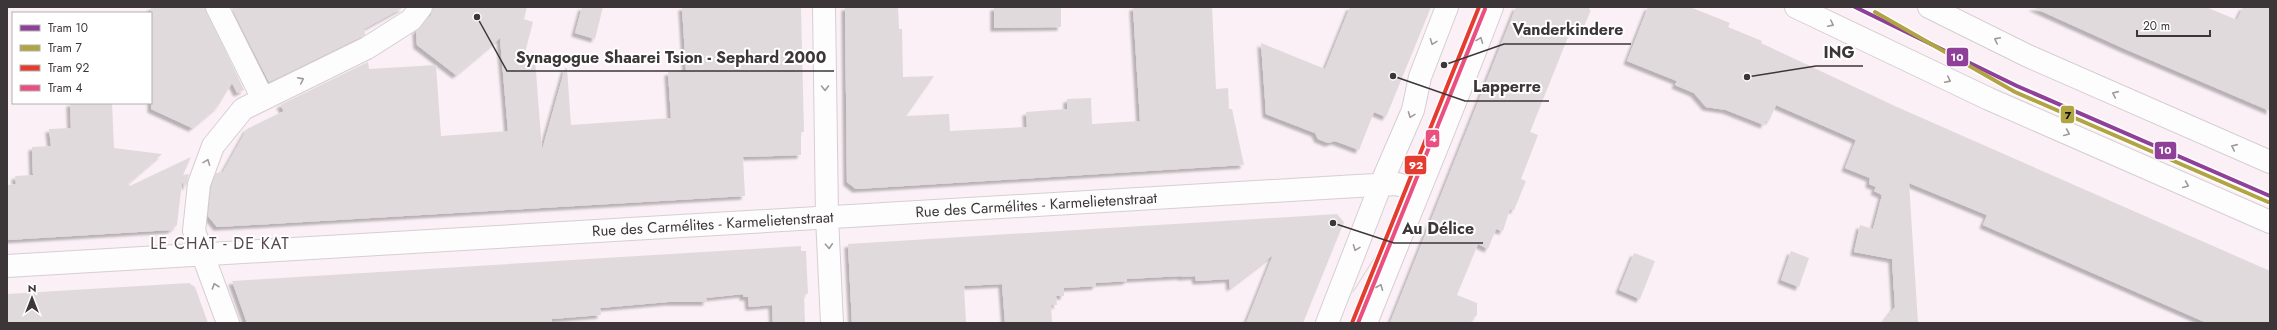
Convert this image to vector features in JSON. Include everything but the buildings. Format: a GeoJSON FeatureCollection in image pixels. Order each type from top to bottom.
{"type":"FeatureCollection","features":[{"type":"Feature","properties":{"kind":"street"},"geometry":{"type":"LineString","coordinates":[[217,7],[263,99]]}},
{"type":"Feature","properties":{"kind":"street"},"geometry":{"type":"LineString","coordinates":[[228,323],[194,231],[199,184],[213,146],[243,109],[366,48],[411,20],[421,7]]}},
{"type":"Feature","properties":{"kind":"street"},"geometry":{"type":"LineString","coordinates":[[824,7],[827,217],[832,323]]}},
{"type":"Feature","properties":{"kind":"street"},"geometry":{"type":"LineString","coordinates":[[1327,323],[1381,184],[1413,110],[1420,77],[1447,7]]}},
{"type":"Feature","properties":{"kind":"street"},"geometry":{"type":"LineString","coordinates":[[1366,323],[1418,191],[1451,116],[1492,7]]}},
{"type":"Feature","properties":{"kind":"street"},"geometry":{"type":"LineString","coordinates":[[1796,7],[1988,99],[2270,222]]}},
{"type":"Feature","properties":{"kind":"street"},"geometry":{"type":"LineString","coordinates":[[1929,7],[2028,56],[2270,162]]}},
{"type":"Feature","properties":{"kind":"street","name":"Rue des Carmélites - Karmelietenstraat"},"geometry":{"type":"LineString","coordinates":[[7,266],[1381,184],[1396,184],[1418,191]]}},
{"type":"Feature","properties":{"kind":"tram line","name":"92"},"geometry":{"type":"LineString","coordinates":[[1352,323],[1479,7]]}},
{"type":"Feature","properties":{"kind":"tram line","name":"10"},"geometry":{"type":"LineString","coordinates":[[1855,7],[2017,86],[2270,196]]}},
{"type":"Feature","properties":{"kind":"tram line","name":"4"},"geometry":{"type":"LineString","coordinates":[[1358,323],[1485,9]]}},
{"type":"Feature","properties":{"kind":"tram line","name":"7"},"geometry":{"type":"LineString","coordinates":[[1875,12],[2015,92],[2268,202]]}},
{"type":"Feature","properties":{"kind":"tram line"},"geometry":{"type":"LineString","coordinates":[[1353,292],[1385,241]]}},
{"type":"Feature","properties":{"kind":"place","name":"Synagogue Shaarei Tsion - Sephard 2000"},"geometry":{"type":"Point","coordinates":[477,17]}},
{"type":"Feature","properties":{"kind":"place","name":"Vanderkindere"},"geometry":{"type":"Point","coordinates":[1444,65]}},
{"type":"Feature","properties":{"kind":"place","name":"Lapperre"},"geometry":{"type":"Point","coordinates":[1393,76]}},
{"type":"Feature","properties":{"kind":"place","name":"ING"},"geometry":{"type":"Point","coordinates":[1747,77]}},
{"type":"Feature","properties":{"kind":"place","name":"Au Délice"},"geometry":{"type":"Point","coordinates":[1333,223]}},
{"type":"Feature","properties":{"kind":"district","name":"LE CHAT - DE KAT"},"geometry":{"type":"Point","coordinates":[220,243]}}]}
